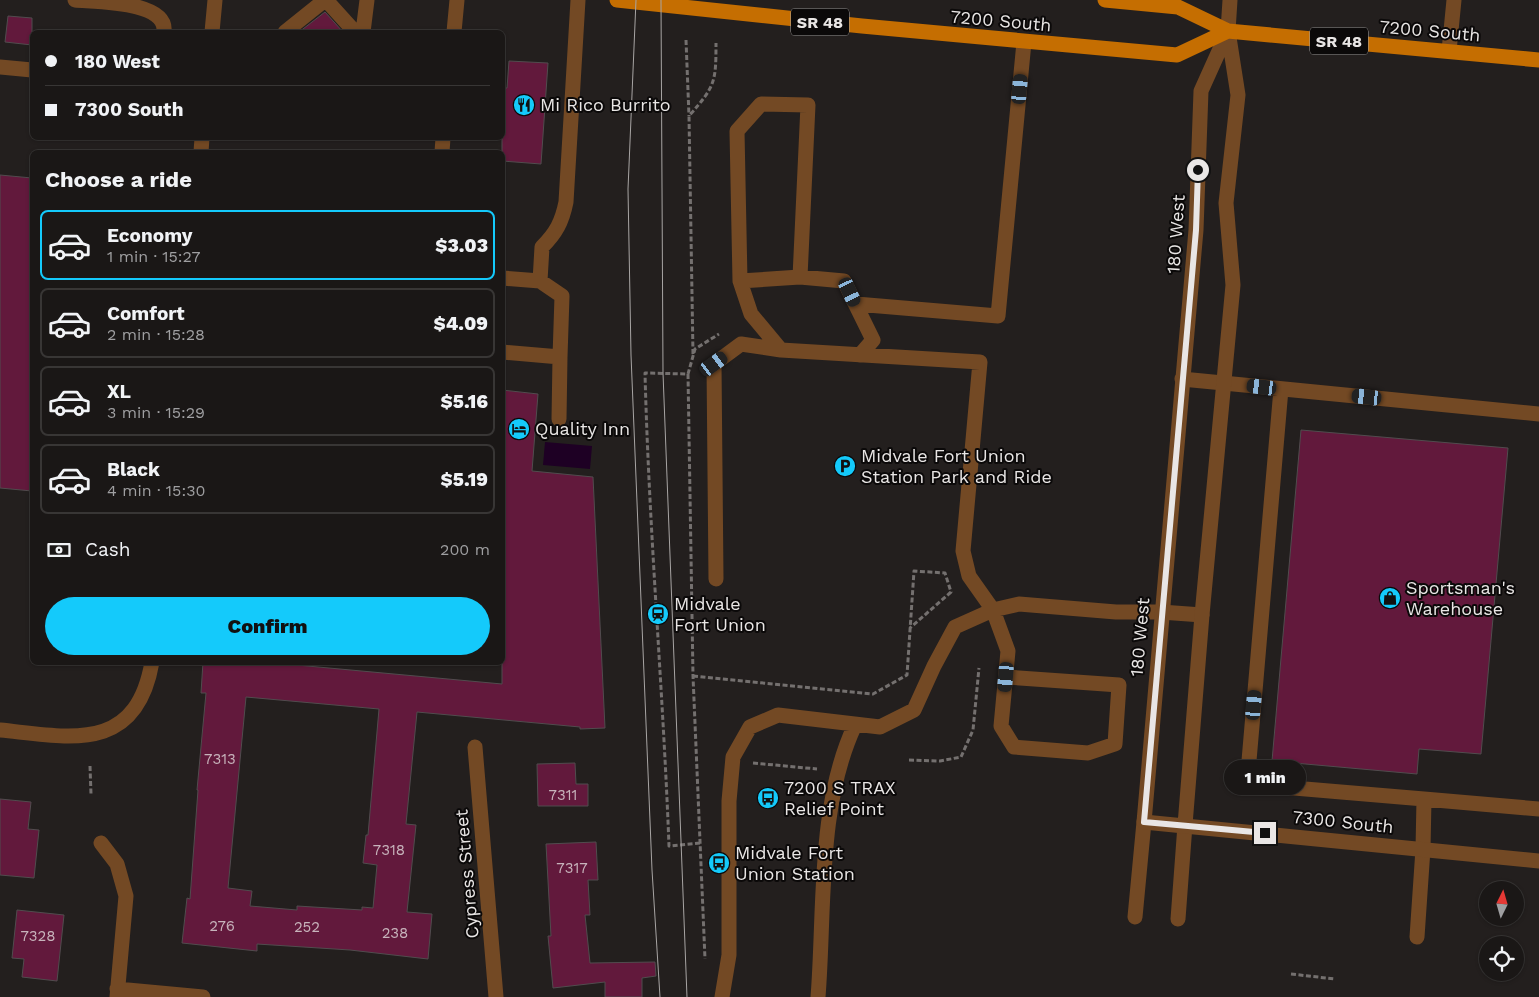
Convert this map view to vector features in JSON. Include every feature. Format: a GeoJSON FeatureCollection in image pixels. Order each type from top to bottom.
{"type":"FeatureCollection","features":[{"type":"Feature","properties":{"kind":"main road","name":"7200 South"},"geometry":{"type":"LineString","coordinates":[[617,0],[1024,42],[1177,55],[1228,31]]}},
{"type":"Feature","properties":{"kind":"main road","name":"7200 South"},"geometry":{"type":"LineString","coordinates":[[1105,0],[1178,7],[1228,31],[1539,60]]}},
{"type":"Feature","properties":{"kind":"street"},"geometry":{"type":"LineString","coordinates":[[75,0],[126,3],[144,8],[156,14],[164,30]]}},
{"type":"Feature","properties":{"kind":"street"},"geometry":{"type":"LineString","coordinates":[[212,30],[216,0]]}},
{"type":"Feature","properties":{"kind":"street"},"geometry":{"type":"LineString","coordinates":[[288,30],[326,0],[349,29]]}},
{"type":"Feature","properties":{"kind":"street"},"geometry":{"type":"LineString","coordinates":[[363,30],[366,0]]}},
{"type":"Feature","properties":{"kind":"street"},"geometry":{"type":"LineString","coordinates":[[454,30],[457,0]]}},
{"type":"Feature","properties":{"kind":"street"},"geometry":{"type":"LineString","coordinates":[[540,281],[542,248],[555,234],[562,222],[566,202],[578,0]]}},
{"type":"Feature","properties":{"kind":"street"},"geometry":{"type":"LineString","coordinates":[[1178,919],[1202,615],[1233,285],[1226,203],[1238,95],[1228,31],[1230,0]]}},
{"type":"Feature","properties":{"kind":"street"},"geometry":{"type":"LineString","coordinates":[[1449,51],[1454,0]]}},
{"type":"Feature","properties":{"kind":"street","name":"180 West"},"geometry":{"type":"LineString","coordinates":[[1135,916],[1196,230],[1201,90],[1228,31]]}},
{"type":"Feature","properties":{"kind":"street"},"geometry":{"type":"LineString","coordinates":[[856,304],[998,316],[1024,42]]}},
{"type":"Feature","properties":{"kind":"street"},"geometry":{"type":"LineString","coordinates":[[0,67],[30,70]]}},
{"type":"Feature","properties":{"kind":"street"},"geometry":{"type":"LineString","coordinates":[[781,350],[751,314],[740,281],[737,131],[761,104],[808,105],[800,277]]}},
{"type":"Feature","properties":{"kind":"street"},"geometry":{"type":"LineString","coordinates":[[740,281],[800,277],[844,281],[873,340],[860,355]]}},
{"type":"Feature","properties":{"kind":"street"},"geometry":{"type":"LineString","coordinates":[[505,278],[540,281],[562,296],[559,419]]}},
{"type":"Feature","properties":{"kind":"street"},"geometry":{"type":"LineString","coordinates":[[716,579],[714,364],[741,344],[781,350],[980,362],[964,551],[969,576],[993,610],[1008,651],[1001,726],[1014,746],[1088,752],[1115,744],[1119,686],[1006,677]]}},
{"type":"Feature","properties":{"kind":"street"},"geometry":{"type":"LineString","coordinates":[[505,352],[560,357]]}},
{"type":"Feature","properties":{"kind":"street"},"geometry":{"type":"LineString","coordinates":[[1182,379],[1539,414]]}},
{"type":"Feature","properties":{"kind":"street"},"geometry":{"type":"LineString","coordinates":[[1281,389],[1247,784],[1539,809]]}},
{"type":"Feature","properties":{"kind":"street"},"geometry":{"type":"LineString","coordinates":[[722,997],[729,955],[729,802],[733,757],[750,727],[778,715],[880,727],[914,710],[934,666],[956,627],[993,610],[1019,604],[1116,612],[1161,612],[1202,615]]}},
{"type":"Feature","properties":{"kind":"street"},"geometry":{"type":"LineString","coordinates":[[0,730],[74,737],[94,735],[108,730],[122,721],[140,700],[148,682],[151,665]]}},
{"type":"Feature","properties":{"kind":"street"},"geometry":{"type":"LineString","coordinates":[[818,997],[825,866],[832,802],[844,747],[855,725]]}},
{"type":"Feature","properties":{"kind":"street","name":"Cypress Street"},"geometry":{"type":"LineString","coordinates":[[475,747],[496,997]]}},
{"type":"Feature","properties":{"kind":"street"},"geometry":{"type":"LineString","coordinates":[[1417,937],[1423,849],[1424,799]]}},
{"type":"Feature","properties":{"kind":"street","name":"7300 South"},"geometry":{"type":"LineString","coordinates":[[1144,822],[1539,861]]}},
{"type":"Feature","properties":{"kind":"street"},"geometry":{"type":"LineString","coordinates":[[101,843],[117,864],[126,896],[117,993],[203,997]]}},
{"type":"Feature","properties":{"kind":"path"},"geometry":{"type":"LineString","coordinates":[[686,40],[693,358]]}},
{"type":"Feature","properties":{"kind":"path"},"geometry":{"type":"LineString","coordinates":[[689,116],[710,92],[716,73],[716,43]]}},
{"type":"Feature","properties":{"kind":"path"},"geometry":{"type":"LineString","coordinates":[[705,959],[693,676],[688,374],[696,349],[716,335],[723,334]]}},
{"type":"Feature","properties":{"kind":"path"},"geometry":{"type":"LineString","coordinates":[[688,374],[645,373],[669,846],[700,843]]}},
{"type":"Feature","properties":{"kind":"path"},"geometry":{"type":"LineString","coordinates":[[693,676],[873,694],[907,675],[910,628],[914,571],[945,574],[950,592],[910,628]]}},
{"type":"Feature","properties":{"kind":"path"},"geometry":{"type":"LineString","coordinates":[[909,760],[940,761],[961,758],[973,730],[979,668]]}},
{"type":"Feature","properties":{"kind":"path"},"geometry":{"type":"LineString","coordinates":[[749,763],[817,769]]}},
{"type":"Feature","properties":{"kind":"path"},"geometry":{"type":"LineString","coordinates":[[90,766],[91,794]]}},
{"type":"Feature","properties":{"kind":"path"},"geometry":{"type":"LineString","coordinates":[[1291,974],[1335,979]]}},
{"type":"Feature","properties":{"kind":"shaded area"},"geometry":{"type":"Polygon","coordinates":[[[545,442],[592,446],[590,469],[543,465],[545,442]]]}},
{"type":"Feature","properties":{"kind":"building"},"geometry":{"type":"Polygon","coordinates":[[[325,12],[341,30],[302,30],[325,12]]]}},
{"type":"Feature","properties":{"kind":"building"},"geometry":{"type":"Polygon","coordinates":[[[8,16],[32,18],[30,45],[5,42],[8,16]]]}},
{"type":"Feature","properties":{"kind":"building"},"geometry":{"type":"Polygon","coordinates":[[[509,61],[548,63],[541,164],[505,161],[505,150],[502,150],[502,140],[505,140],[505,88],[507,88],[509,61]]]}},
{"type":"Feature","properties":{"kind":"building"},"geometry":{"type":"Polygon","coordinates":[[[0,175],[30,178],[30,491],[0,488],[0,175]]]}},
{"type":"Feature","properties":{"kind":"building"},"geometry":{"type":"Polygon","coordinates":[[[505,390],[538,394],[532,471],[593,477],[605,728],[580,729],[580,727],[417,712],[406,824],[416,825],[407,912],[432,914],[428,959],[350,950],[257,944],[257,951],[182,943],[187,898],[190,899],[206,693],[201,693],[203,665],[296,665],[502,684],[502,665],[505,665],[505,390]],[[246,697],[228,888],[252,891],[250,906],[297,910],[297,906],[362,910],[362,907],[373,908],[377,865],[363,863],[366,835],[368,835],[379,709],[246,697]]]}},
{"type":"Feature","properties":{"kind":"building","name":"Sportsman's Warehouse"},"geometry":{"type":"Polygon","coordinates":[[[1301,430],[1508,448],[1481,754],[1419,749],[1417,774],[1272,761],[1301,430]]]}},
{"type":"Feature","properties":{"kind":"building"},"geometry":{"type":"Polygon","coordinates":[[[575,763],[576,784],[588,784],[588,806],[538,806],[537,764],[575,763]]]}},
{"type":"Feature","properties":{"kind":"building"},"geometry":{"type":"Polygon","coordinates":[[[0,799],[31,802],[28,829],[39,830],[34,878],[0,875],[0,799]]]}},
{"type":"Feature","properties":{"kind":"building"},"geometry":{"type":"Polygon","coordinates":[[[596,842],[598,880],[588,880],[590,915],[585,915],[590,963],[655,962],[656,976],[642,978],[642,997],[605,997],[605,982],[553,988],[548,936],[551,936],[546,844],[596,842]]]}},
{"type":"Feature","properties":{"kind":"building"},"geometry":{"type":"Polygon","coordinates":[[[17,910],[64,915],[57,981],[22,977],[24,959],[12,958],[17,910]]]}},
{"type":"Feature","properties":{"kind":"tram line"},"geometry":{"type":"LineString","coordinates":[[636,0],[628,189],[631,355],[652,870],[660,997]]}},
{"type":"Feature","properties":{"kind":"tram line"},"geometry":{"type":"LineString","coordinates":[[661,0],[663,373],[687,997]]}},
{"type":"Feature","properties":{"kind":"place","name":"Mi Rico Burrito"},"geometry":{"type":"Point","coordinates":[524,105]}},
{"type":"Feature","properties":{"kind":"place","name":"Quality Inn"},"geometry":{"type":"Point","coordinates":[519,429]}},
{"type":"Feature","properties":{"kind":"place","name":"Midvale Fort Union Station Park and Ride"},"geometry":{"type":"Point","coordinates":[845,466]}},
{"type":"Feature","properties":{"kind":"place","name":"Sportsman's Warehouse"},"geometry":{"type":"Point","coordinates":[1390,598]}},
{"type":"Feature","properties":{"kind":"place","name":"Midvale Fort Union"},"geometry":{"type":"Point","coordinates":[658,614]}},
{"type":"Feature","properties":{"kind":"place","name":"7200 S TRAX Relief Point"},"geometry":{"type":"Point","coordinates":[768,798]}},
{"type":"Feature","properties":{"kind":"place","name":"Midvale Fort Union Station"},"geometry":{"type":"Point","coordinates":[719,863]}},
{"type":"Feature","properties":{"kind":"route"},"geometry":{"type":"LineString","coordinates":[[1198,170],[1196,230],[1144,822],[1265,833]]}}]}
